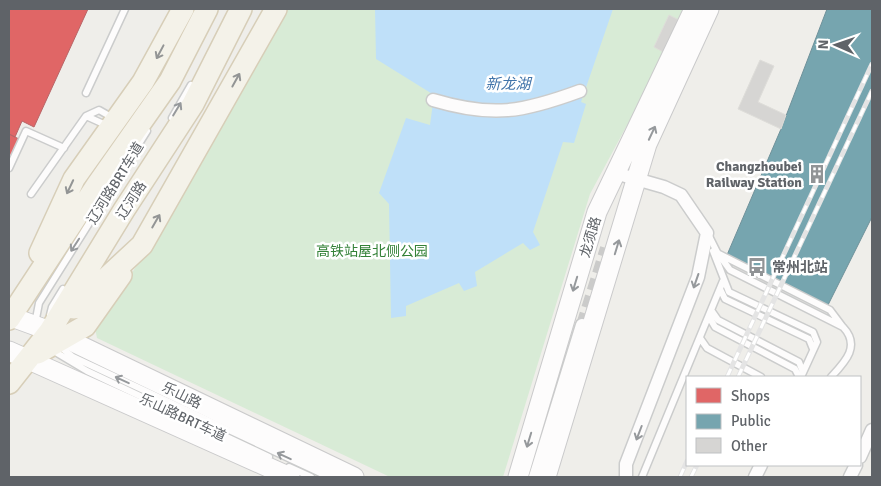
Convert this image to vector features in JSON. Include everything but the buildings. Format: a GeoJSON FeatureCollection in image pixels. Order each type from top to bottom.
{"type":"FeatureCollection","features":[{"type":"Feature","properties":{"kind":"main road"},"geometry":{"type":"LineString","coordinates":[[9,317],[170,81],[207,9]]}},
{"type":"Feature","properties":{"kind":"main road","name":"辽河路"},"geometry":{"type":"LineString","coordinates":[[52,341],[124,210],[193,104],[241,9]]}},
{"type":"Feature","properties":{"kind":"main road"},"geometry":{"type":"LineString","coordinates":[[9,383],[29,358],[52,341],[101,280],[142,245],[276,9]]}},
{"type":"Feature","properties":{"kind":"main road"},"geometry":{"type":"LineString","coordinates":[[9,317],[74,179],[143,82],[181,10]]}},
{"type":"Feature","properties":{"kind":"street","name":"龙须路"},"geometry":{"type":"LineString","coordinates":[[518,477],[597,212],[694,9]]}},
{"type":"Feature","properties":{"kind":"street","name":"龙须路"},"geometry":{"type":"LineString","coordinates":[[546,477],[647,144],[709,9]]}},
{"type":"Feature","properties":{"kind":"street"},"geometry":{"type":"LineString","coordinates":[[433,100],[465,110],[505,111],[543,104],[580,91]]}},
{"type":"Feature","properties":{"kind":"street"},"geometry":{"type":"LineString","coordinates":[[615,173],[681,195],[707,233],[698,276],[626,464],[626,477]]}},
{"type":"Feature","properties":{"kind":"street","name":"乐山路"},"geometry":{"type":"LineString","coordinates":[[9,317],[52,341],[354,477]]}},
{"type":"Feature","properties":{"kind":"street"},"geometry":{"type":"LineString","coordinates":[[535,477],[582,325]]}},
{"type":"Feature","properties":{"kind":"street"},"geometry":{"type":"LineString","coordinates":[[9,351],[29,358],[253,469],[290,477]]}},
{"type":"Feature","properties":{"kind":"street"},"geometry":{"type":"LineString","coordinates":[[861,455],[872,430]]}},
{"type":"Feature","properties":{"kind":"lane"},"geometry":{"type":"LineString","coordinates":[[86,93],[124,9]]}},
{"type":"Feature","properties":{"kind":"lane"},"geometry":{"type":"LineString","coordinates":[[206,61],[232,9]]}},
{"type":"Feature","properties":{"kind":"lane"},"geometry":{"type":"LineString","coordinates":[[159,111],[199,43]]}},
{"type":"Feature","properties":{"kind":"lane"},"geometry":{"type":"LineString","coordinates":[[167,126],[196,77]]}},
{"type":"Feature","properties":{"kind":"lane"},"geometry":{"type":"LineString","coordinates":[[31,194],[86,116],[99,110],[114,124]]}},
{"type":"Feature","properties":{"kind":"lane"},"geometry":{"type":"LineString","coordinates":[[86,116],[114,124]]}},
{"type":"Feature","properties":{"kind":"lane","name":"辽河路BRT车道"},"geometry":{"type":"LineString","coordinates":[[52,341],[35,315],[39,303],[149,128]]}},
{"type":"Feature","properties":{"kind":"lane"},"geometry":{"type":"LineString","coordinates":[[9,168],[26,131],[64,148]]}},
{"type":"Feature","properties":{"kind":"lane"},"geometry":{"type":"LineString","coordinates":[[707,233],[717,252],[730,270],[843,327],[850,334],[852,346],[846,360],[832,376]]}},
{"type":"Feature","properties":{"kind":"lane"},"geometry":{"type":"LineString","coordinates":[[707,233],[723,281],[729,292],[812,332],[817,342],[801,375]]}},
{"type":"Feature","properties":{"kind":"lane"},"geometry":{"type":"LineString","coordinates":[[52,341],[52,307],[69,280]]}},
{"type":"Feature","properties":{"kind":"lane"},"geometry":{"type":"LineString","coordinates":[[642,477],[723,281]]}},
{"type":"Feature","properties":{"kind":"lane"},"geometry":{"type":"LineString","coordinates":[[720,289],[725,299],[809,339],[813,349]]}},
{"type":"Feature","properties":{"kind":"lane"},"geometry":{"type":"LineString","coordinates":[[711,310],[718,320],[799,362],[801,375]]}},
{"type":"Feature","properties":{"kind":"lane"},"geometry":{"type":"LineString","coordinates":[[709,317],[715,327],[795,369],[801,375]]}},
{"type":"Feature","properties":{"kind":"lane"},"geometry":{"type":"LineString","coordinates":[[700,338],[707,348],[759,376]]}},
{"type":"Feature","properties":{"kind":"lane","name":"乐山路BRT车道"},"geometry":{"type":"LineString","coordinates":[[52,341],[311,477]]}},
{"type":"Feature","properties":{"kind":"lane","name":"乐山路BRT车道"},"geometry":{"type":"LineString","coordinates":[[52,341],[74,357],[329,477]]}},
{"type":"Feature","properties":{"kind":"green space","name":"高铁站屋北侧公园"},"geometry":{"type":"Polygon","coordinates":[[[286,9],[683,9],[633,114],[590,194],[503,477],[390,477],[97,338],[95,328],[147,250],[195,171],[242,91],[286,9]]]}},
{"type":"Feature","properties":{"kind":"water","name":"新龙湖"},"geometry":{"type":"Polygon","coordinates":[[[375,9],[613,9],[581,102],[586,104],[574,143],[563,142],[533,232],[540,245],[530,250],[523,243],[475,272],[477,286],[464,291],[459,283],[406,306],[406,316],[391,318],[389,204],[379,193],[406,118],[430,125],[434,95],[376,59],[375,9]]]}},
{"type":"Feature","properties":{"kind":"tunnel"},"geometry":{"type":"LineString","coordinates":[[582,325],[606,248]]}},
{"type":"Feature","properties":{"kind":"railway"},"geometry":{"type":"LineString","coordinates":[[727,376],[872,64]]}},
{"type":"Feature","properties":{"kind":"railway"},"geometry":{"type":"LineString","coordinates":[[738,376],[872,91]]}},
{"type":"Feature","properties":{"kind":"railway"},"geometry":{"type":"LineString","coordinates":[[680,477],[686,463]]}},
{"type":"Feature","properties":{"kind":"railway"},"geometry":{"type":"LineString","coordinates":[[691,477],[696,466]]}},
{"type":"Feature","properties":{"kind":"place","name":"Changzhoubei Railway Station"},"geometry":{"type":"Point","coordinates":[817,174]}},
{"type":"Feature","properties":{"kind":"place","name":"常州北站"},"geometry":{"type":"Point","coordinates":[757,267]}}]}
